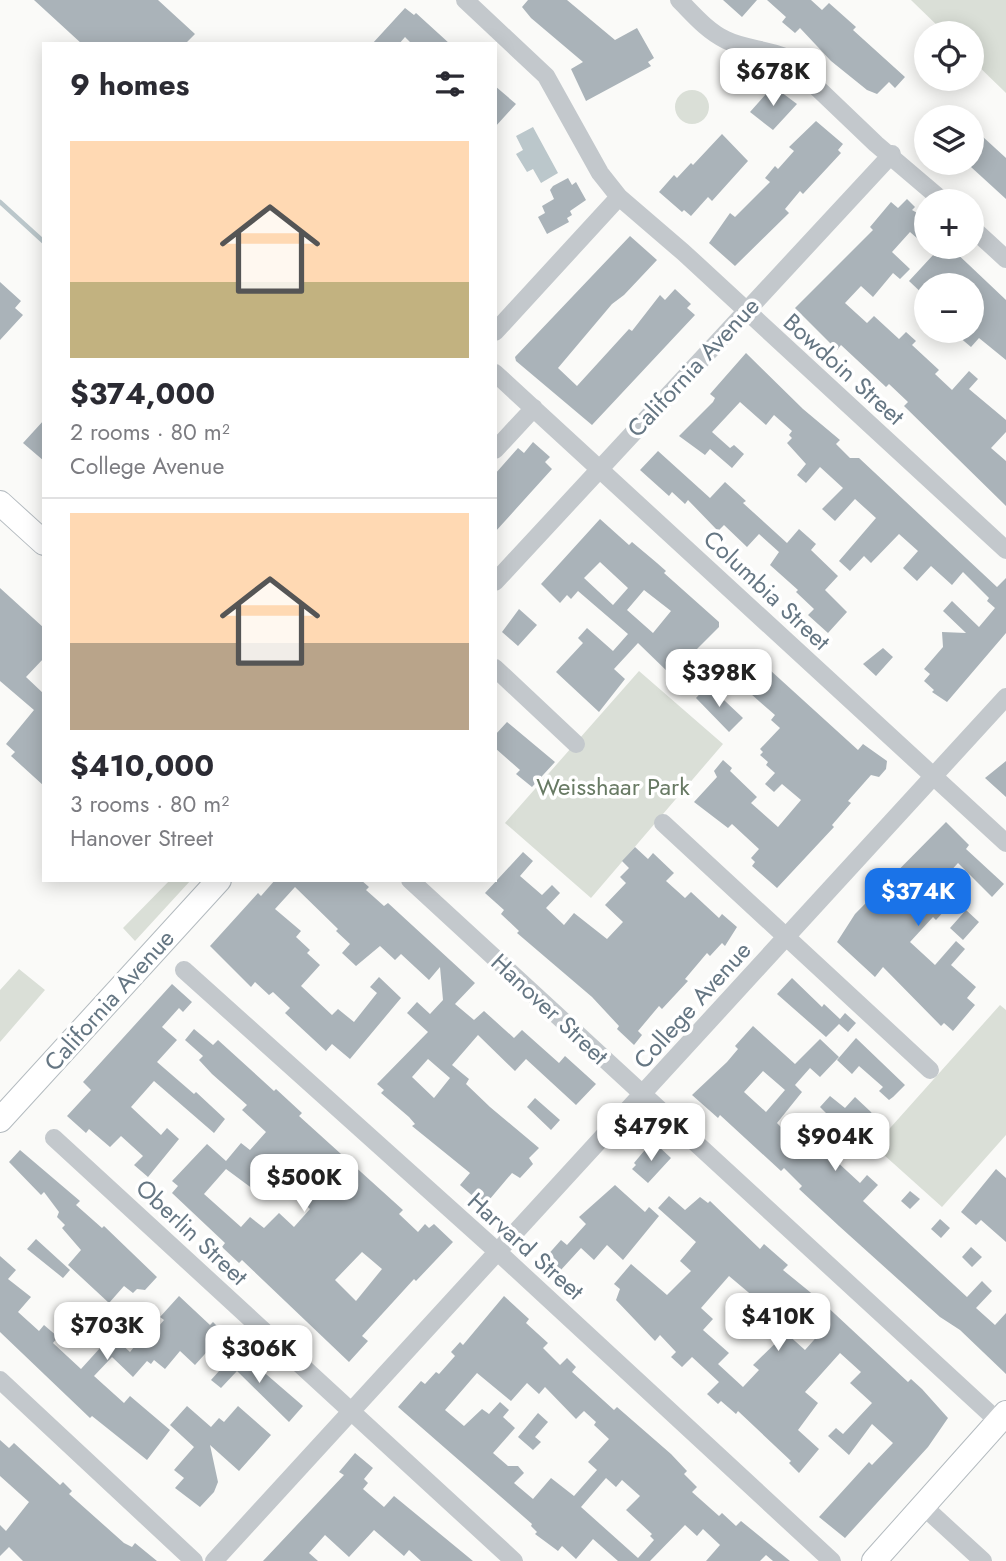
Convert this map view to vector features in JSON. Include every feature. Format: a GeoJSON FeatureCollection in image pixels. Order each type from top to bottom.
{"type":"FeatureCollection","features":[{"type":"Feature","properties":{"kind":"street","name":"Bowdoin Street"},"geometry":{"type":"LineString","coordinates":[[465,0],[546,76],[600,173],[619,197],[1006,550]]}},
{"type":"Feature","properties":{"kind":"street"},"geometry":{"type":"LineString","coordinates":[[679,0],[710,30],[728,41],[766,49],[785,57],[876,144],[892,154],[930,189]]}},
{"type":"Feature","properties":{"kind":"street","name":"California Avenue"},"geometry":{"type":"LineString","coordinates":[[497,580],[892,154]]}},
{"type":"Feature","properties":{"kind":"street"},"geometry":{"type":"LineString","coordinates":[[497,330],[619,197]]}},
{"type":"Feature","properties":{"kind":"street"},"geometry":{"type":"LineString","coordinates":[[984,239],[1006,258]]}},
{"type":"Feature","properties":{"kind":"street","name":"Columbia Street"},"geometry":{"type":"LineString","coordinates":[[497,375],[1006,843]]}},
{"type":"Feature","properties":{"kind":"street"},"geometry":{"type":"LineString","coordinates":[[497,448],[534,408]]}},
{"type":"Feature","properties":{"kind":"street"},"geometry":{"type":"LineString","coordinates":[[0,503],[42,541]]}},
{"type":"Feature","properties":{"kind":"street"},"geometry":{"type":"LineString","coordinates":[[497,670],[576,744]]}},
{"type":"Feature","properties":{"kind":"street","name":"College Avenue"},"geometry":{"type":"LineString","coordinates":[[214,1561],[1006,697]]}},
{"type":"Feature","properties":{"kind":"street"},"geometry":{"type":"LineString","coordinates":[[663,822],[930,1070]]}},
{"type":"Feature","properties":{"kind":"street","name":"California Avenue"},"geometry":{"type":"LineString","coordinates":[[0,1120],[217,882]]}},
{"type":"Feature","properties":{"kind":"street","name":"Hanover Street"},"geometry":{"type":"LineString","coordinates":[[412,882],[1002,1418]]}},
{"type":"Feature","properties":{"kind":"street","name":"Harvard Street"},"geometry":{"type":"LineString","coordinates":[[184,970],[499,1253],[832,1561]]}},
{"type":"Feature","properties":{"kind":"street","name":"Oberlin Street"},"geometry":{"type":"LineString","coordinates":[[54,1138],[514,1561]]}},
{"type":"Feature","properties":{"kind":"street"},"geometry":{"type":"LineString","coordinates":[[0,1380],[194,1561]]}},
{"type":"Feature","properties":{"kind":"street"},"geometry":{"type":"LineString","coordinates":[[874,1561],[1002,1418]]}},
{"type":"Feature","properties":{"kind":"street"},"geometry":{"type":"LineString","coordinates":[[923,1506],[983,1561]]}},
{"type":"Feature","properties":{"kind":"green space"},"geometry":{"type":"Polygon","coordinates":[[[911,0],[1006,0],[1006,93],[984,72],[984,21],[933,21],[911,0]]]}},
{"type":"Feature","properties":{"kind":"green space"},"geometry":{"type":"Polygon","coordinates":[[[692,90],[704,95],[709,107],[704,119],[692,124],[680,119],[675,107],[680,95],[692,90]]]}},
{"type":"Feature","properties":{"kind":"green space","name":"Weisshaar Park"},"geometry":{"type":"Polygon","coordinates":[[[639,671],[723,744],[591,898],[505,823],[639,671]]]}},
{"type":"Feature","properties":{"kind":"green space"},"geometry":{"type":"Polygon","coordinates":[[[168,882],[189,882],[135,941],[123,928],[168,882]]]}},
{"type":"Feature","properties":{"kind":"green space"},"geometry":{"type":"Polygon","coordinates":[[[19,969],[45,990],[0,1042],[0,990],[19,969]]]}},
{"type":"Feature","properties":{"kind":"green space"},"geometry":{"type":"Polygon","coordinates":[[[1000,1005],[1006,1010],[1006,1135],[942,1207],[874,1146],[1000,1005]]]}},
{"type":"Feature","properties":{"kind":"shaded area"},"geometry":{"type":"Polygon","coordinates":[[[533,127],[558,173],[541,183],[533,169],[527,172],[516,154],[523,150],[516,136],[533,127]]]}},
{"type":"Feature","properties":{"kind":"building"},"geometry":{"type":"Polygon","coordinates":[[[34,0],[158,0],[195,34],[187,42],[80,42],[34,0]]]}},
{"type":"Feature","properties":{"kind":"building"},"geometry":{"type":"Polygon","coordinates":[[[528,0],[567,0],[615,40],[637,28],[654,58],[648,62],[651,66],[586,101],[571,69],[583,62],[531,18],[522,7],[528,0]]]}},
{"type":"Feature","properties":{"kind":"building"},"geometry":{"type":"Polygon","coordinates":[[[723,0],[757,0],[742,17],[723,0]]]}},
{"type":"Feature","properties":{"kind":"building"},"geometry":{"type":"Polygon","coordinates":[[[767,0],[811,0],[822,10],[829,3],[856,27],[853,30],[905,77],[895,88],[889,82],[877,94],[867,90],[831,61],[800,28],[795,33],[782,22],[786,17],[767,0]]]}},
{"type":"Feature","properties":{"kind":"building"},"geometry":{"type":"Polygon","coordinates":[[[405,8],[414,15],[416,13],[448,42],[410,42],[405,37],[401,42],[374,42],[405,8]]]}},
{"type":"Feature","properties":{"kind":"building"},"geometry":{"type":"Polygon","coordinates":[[[773,86],[797,104],[773,130],[750,112],[773,86]]]}},
{"type":"Feature","properties":{"kind":"building"},"geometry":{"type":"Polygon","coordinates":[[[497,88],[516,104],[497,125],[497,88]]]}},
{"type":"Feature","properties":{"kind":"building"},"geometry":{"type":"Polygon","coordinates":[[[816,121],[843,144],[838,150],[841,153],[803,194],[800,191],[785,209],[789,213],[735,266],[709,243],[730,213],[735,217],[770,182],[765,178],[775,166],[778,169],[794,151],[789,147],[816,121]]]}},
{"type":"Feature","properties":{"kind":"building"},"geometry":{"type":"Polygon","coordinates":[[[722,134],[748,161],[712,201],[708,197],[691,216],[684,210],[682,212],[659,192],[674,175],[677,178],[691,163],[693,165],[722,134]]]}},
{"type":"Feature","properties":{"kind":"building"},"geometry":{"type":"Polygon","coordinates":[[[984,138],[1006,158],[1006,199],[980,175],[984,175],[984,138]]]}},
{"type":"Feature","properties":{"kind":"building"},"geometry":{"type":"Polygon","coordinates":[[[568,178],[572,185],[576,182],[586,200],[570,211],[572,215],[567,218],[569,222],[547,234],[538,217],[545,213],[542,206],[554,199],[550,190],[553,186],[568,178]]]}},
{"type":"Feature","properties":{"kind":"building"},"geometry":{"type":"Polygon","coordinates":[[[907,199],[914,206],[914,236],[910,232],[892,252],[910,269],[900,279],[893,273],[873,297],[861,286],[845,303],[867,323],[874,316],[899,339],[906,332],[914,339],[912,345],[939,370],[935,374],[952,390],[969,371],[978,379],[969,389],[1006,420],[1006,432],[991,448],[1006,461],[1006,506],[904,406],[908,402],[889,384],[886,387],[841,345],[837,350],[795,308],[873,230],[870,227],[891,202],[898,208],[907,199]]]}},
{"type":"Feature","properties":{"kind":"building"},"geometry":{"type":"Polygon","coordinates":[[[630,236],[657,260],[612,304],[558,368],[577,386],[629,329],[632,331],[660,295],[665,300],[675,289],[691,304],[687,308],[695,315],[592,425],[516,361],[515,357],[630,236]]]}},
{"type":"Feature","properties":{"kind":"building"},"geometry":{"type":"Polygon","coordinates":[[[929,259],[963,259],[977,273],[916,273],[929,259]]]}},
{"type":"Feature","properties":{"kind":"building"},"geometry":{"type":"Polygon","coordinates":[[[984,279],[1006,300],[1006,360],[984,342],[984,279]]]}},
{"type":"Feature","properties":{"kind":"building"},"geometry":{"type":"Polygon","coordinates":[[[0,282],[21,301],[15,308],[23,315],[0,340],[0,282]]]}},
{"type":"Feature","properties":{"kind":"building"},"geometry":{"type":"Polygon","coordinates":[[[746,353],[803,409],[840,440],[836,444],[850,458],[859,458],[997,587],[1006,578],[1006,633],[947,702],[932,692],[934,690],[924,681],[930,674],[924,669],[943,647],[942,632],[966,633],[943,611],[952,601],[979,627],[995,608],[987,601],[989,598],[963,572],[952,585],[931,566],[917,581],[903,568],[918,551],[899,534],[871,563],[864,556],[850,571],[839,561],[876,518],[855,499],[835,521],[822,509],[843,488],[820,467],[806,483],[797,475],[806,464],[787,443],[792,438],[789,435],[792,431],[774,415],[766,425],[740,402],[712,432],[730,448],[734,445],[744,454],[732,468],[710,449],[705,455],[679,436],[713,402],[715,398],[710,394],[746,353]]]}},
{"type":"Feature","properties":{"kind":"building"},"geometry":{"type":"Polygon","coordinates":[[[42,422],[42,459],[23,443],[42,422]]]}},
{"type":"Feature","properties":{"kind":"building"},"geometry":{"type":"Polygon","coordinates":[[[533,442],[550,457],[545,462],[552,469],[497,530],[497,472],[518,448],[524,453],[533,442]]]}},
{"type":"Feature","properties":{"kind":"building"},"geometry":{"type":"Polygon","coordinates":[[[658,451],[710,498],[725,482],[746,501],[743,503],[787,543],[799,529],[816,544],[811,550],[838,576],[825,590],[847,612],[828,633],[808,615],[814,609],[796,592],[798,590],[770,565],[779,552],[759,534],[747,547],[724,525],[718,531],[688,500],[685,504],[672,492],[669,496],[640,470],[658,451]]]}},
{"type":"Feature","properties":{"kind":"building"},"geometry":{"type":"Polygon","coordinates":[[[600,519],[629,545],[632,542],[666,571],[664,573],[719,622],[719,627],[671,675],[638,643],[614,669],[625,679],[599,712],[556,672],[583,643],[578,638],[587,628],[613,651],[628,634],[578,591],[571,599],[567,595],[560,603],[541,584],[600,519]],[[600,562],[584,578],[613,605],[628,588],[600,562]],[[644,590],[627,610],[653,633],[671,611],[644,590]]]}},
{"type":"Feature","properties":{"kind":"building"},"geometry":{"type":"Polygon","coordinates":[[[0,588],[42,626],[42,660],[26,677],[42,692],[42,784],[11,756],[15,752],[6,744],[34,710],[0,681],[0,588]]]}},
{"type":"Feature","properties":{"kind":"building"},"geometry":{"type":"Polygon","coordinates":[[[519,609],[537,625],[518,646],[502,632],[519,609]]]}},
{"type":"Feature","properties":{"kind":"building"},"geometry":{"type":"Polygon","coordinates":[[[883,648],[893,657],[876,676],[863,664],[883,648]]]}},
{"type":"Feature","properties":{"kind":"building"},"geometry":{"type":"Polygon","coordinates":[[[747,649],[858,750],[863,744],[887,761],[886,769],[879,777],[871,775],[848,801],[851,803],[832,825],[834,827],[777,888],[752,866],[755,862],[751,858],[759,849],[732,824],[728,828],[694,802],[717,777],[714,771],[723,760],[732,768],[730,771],[757,797],[751,803],[778,827],[801,800],[782,784],[774,792],[765,784],[775,773],[766,765],[768,762],[760,755],[763,752],[760,749],[780,728],[771,720],[775,715],[751,694],[755,690],[730,668],[747,649]]]}},
{"type":"Feature","properties":{"kind":"building"},"geometry":{"type":"Polygon","coordinates":[[[708,685],[743,718],[729,732],[696,698],[708,685]]]}},
{"type":"Feature","properties":{"kind":"building"},"geometry":{"type":"Polygon","coordinates":[[[507,722],[555,762],[532,787],[516,774],[520,770],[497,750],[497,733],[507,722]]]}},
{"type":"Feature","properties":{"kind":"building"},"geometry":{"type":"Polygon","coordinates":[[[1006,761],[1006,797],[985,778],[1006,761]]]}},
{"type":"Feature","properties":{"kind":"building"},"geometry":{"type":"Polygon","coordinates":[[[946,822],[969,845],[966,849],[1004,884],[992,897],[958,863],[929,895],[946,909],[936,920],[933,917],[910,942],[935,965],[956,941],[965,949],[951,965],[976,987],[967,998],[975,1005],[953,1031],[944,1023],[941,1026],[883,967],[875,977],[837,942],[855,914],[946,822]]]}},
{"type":"Feature","properties":{"kind":"building"},"geometry":{"type":"Polygon","coordinates":[[[635,847],[648,859],[653,853],[674,873],[666,881],[685,898],[691,892],[719,918],[722,914],[737,927],[725,946],[722,943],[710,956],[707,953],[685,979],[688,981],[662,1009],[659,1006],[638,1031],[642,1035],[634,1045],[617,1029],[619,1026],[592,997],[517,933],[519,931],[501,914],[504,910],[485,893],[523,852],[533,861],[520,876],[542,895],[552,885],[560,893],[546,908],[564,925],[574,913],[607,939],[623,922],[605,905],[626,883],[620,877],[629,868],[622,861],[635,847]]]}},
{"type":"Feature","properties":{"kind":"building"},"geometry":{"type":"Polygon","coordinates":[[[273,882],[363,882],[369,887],[366,890],[384,906],[388,903],[475,983],[455,1004],[474,1020],[484,1011],[514,1038],[522,1030],[559,1063],[565,1056],[596,1084],[576,1105],[526,1059],[515,1071],[478,1035],[452,1065],[469,1079],[466,1084],[490,1107],[539,1148],[529,1158],[533,1164],[520,1178],[512,1173],[484,1206],[460,1185],[470,1173],[412,1126],[415,1124],[381,1093],[384,1090],[377,1084],[428,1032],[407,1013],[417,1002],[430,1014],[443,1000],[440,967],[429,980],[401,954],[395,960],[380,946],[356,966],[342,953],[350,944],[295,887],[275,909],[301,931],[296,937],[310,950],[307,953],[320,965],[301,986],[332,1015],[338,1009],[354,1022],[377,993],[370,987],[379,977],[401,998],[350,1059],[332,1044],[326,1051],[285,1013],[290,1008],[273,992],[269,995],[255,982],[251,987],[210,946],[258,893],[261,896],[273,882]],[[428,1059],[412,1077],[434,1098],[450,1078],[428,1059]]]}},
{"type":"Feature","properties":{"kind":"building"},"geometry":{"type":"Polygon","coordinates":[[[966,910],[979,922],[963,940],[950,928],[966,910]]]}},
{"type":"Feature","properties":{"kind":"building"},"geometry":{"type":"Polygon","coordinates":[[[792,978],[822,1007],[824,1004],[840,1019],[845,1013],[856,1023],[848,1032],[839,1024],[826,1037],[777,994],[792,978]]]}},
{"type":"Feature","properties":{"kind":"building"},"geometry":{"type":"Polygon","coordinates":[[[172,984],[192,1002],[183,1012],[179,1008],[162,1027],[177,1040],[157,1062],[225,1119],[214,1133],[154,1081],[131,1107],[161,1135],[167,1128],[179,1139],[148,1177],[134,1165],[143,1156],[121,1136],[110,1147],[89,1129],[86,1133],[67,1116],[91,1090],[83,1082],[172,984]]]}},
{"type":"Feature","properties":{"kind":"building"},"geometry":{"type":"Polygon","coordinates":[[[753,1026],[795,1064],[820,1039],[839,1057],[820,1077],[810,1068],[795,1085],[802,1092],[777,1123],[802,1149],[831,1118],[820,1107],[830,1096],[845,1108],[855,1097],[871,1112],[874,1118],[865,1128],[860,1124],[834,1159],[860,1183],[867,1175],[878,1185],[863,1201],[967,1297],[982,1281],[992,1291],[976,1308],[995,1325],[1006,1313],[1006,1374],[960,1330],[940,1317],[799,1189],[802,1186],[784,1168],[781,1171],[720,1115],[718,1118],[692,1095],[727,1062],[738,1049],[735,1046],[753,1026]],[[763,1071],[744,1092],[766,1112],[785,1090],[763,1071]]]}},
{"type":"Feature","properties":{"kind":"building"},"geometry":{"type":"Polygon","coordinates":[[[194,1029],[213,1045],[218,1040],[302,1113],[299,1116],[403,1210],[399,1214],[418,1232],[425,1224],[429,1228],[434,1224],[453,1242],[416,1281],[414,1279],[362,1336],[368,1341],[349,1362],[242,1260],[239,1263],[222,1247],[225,1243],[172,1193],[178,1186],[172,1181],[207,1144],[226,1161],[241,1143],[250,1150],[266,1132],[242,1110],[247,1105],[212,1074],[199,1060],[203,1056],[185,1040],[194,1029]],[[226,1169],[204,1194],[241,1227],[250,1217],[264,1228],[279,1213],[294,1227],[310,1209],[272,1174],[265,1182],[261,1179],[253,1189],[226,1169]],[[362,1252],[335,1280],[356,1301],[382,1269],[362,1252]]]}},
{"type":"Feature","properties":{"kind":"building"},"geometry":{"type":"Polygon","coordinates":[[[856,1038],[905,1085],[889,1100],[879,1091],[883,1087],[859,1066],[852,1074],[837,1060],[856,1038]]]}},
{"type":"Feature","properties":{"kind":"building"},"geometry":{"type":"Polygon","coordinates":[[[535,1098],[560,1120],[551,1130],[527,1107],[535,1098]]]}},
{"type":"Feature","properties":{"kind":"building"},"geometry":{"type":"Polygon","coordinates":[[[656,1144],[671,1158],[648,1183],[632,1169],[649,1145],[652,1148],[656,1144]]]}},
{"type":"Feature","properties":{"kind":"building"},"geometry":{"type":"Polygon","coordinates":[[[20,1150],[80,1201],[76,1205],[102,1228],[104,1226],[157,1277],[145,1290],[137,1289],[133,1293],[124,1286],[109,1303],[68,1265],[81,1250],[62,1228],[65,1225],[57,1217],[59,1212],[44,1192],[41,1195],[9,1162],[20,1150]]]}},
{"type":"Feature","properties":{"kind":"building"},"geometry":{"type":"Polygon","coordinates":[[[996,1169],[1006,1178],[1006,1242],[981,1220],[976,1225],[961,1212],[996,1169]]]}},
{"type":"Feature","properties":{"kind":"building"},"geometry":{"type":"Polygon","coordinates":[[[615,1185],[645,1212],[649,1207],[659,1216],[623,1260],[607,1245],[594,1260],[581,1248],[560,1271],[545,1258],[561,1240],[567,1245],[586,1224],[579,1217],[615,1185]]]}},
{"type":"Feature","properties":{"kind":"building"},"geometry":{"type":"Polygon","coordinates":[[[910,1191],[920,1199],[910,1209],[901,1201],[910,1191]]]}},
{"type":"Feature","properties":{"kind":"building"},"geometry":{"type":"Polygon","coordinates":[[[669,1196],[685,1210],[700,1197],[708,1203],[710,1201],[760,1249],[764,1244],[788,1265],[783,1270],[821,1301],[908,1382],[911,1379],[948,1418],[928,1447],[845,1538],[819,1517],[869,1462],[872,1465],[893,1443],[872,1424],[849,1455],[828,1436],[836,1428],[843,1434],[872,1403],[850,1383],[861,1372],[840,1353],[805,1392],[818,1403],[798,1430],[819,1449],[799,1473],[789,1463],[791,1461],[738,1411],[736,1414],[721,1401],[718,1404],[707,1394],[719,1382],[692,1357],[682,1367],[671,1357],[676,1352],[660,1335],[655,1341],[616,1300],[620,1289],[614,1284],[631,1264],[667,1295],[691,1271],[680,1261],[696,1242],[658,1208],[669,1196]],[[729,1276],[701,1308],[713,1319],[703,1330],[729,1353],[718,1364],[743,1387],[759,1370],[753,1365],[786,1333],[805,1350],[821,1332],[799,1312],[787,1328],[779,1329],[767,1318],[752,1333],[746,1329],[746,1318],[761,1303],[729,1276]]]}},
{"type":"Feature","properties":{"kind":"building"},"geometry":{"type":"Polygon","coordinates":[[[940,1219],[950,1228],[941,1238],[931,1229],[940,1219]]]}},
{"type":"Feature","properties":{"kind":"building"},"geometry":{"type":"Polygon","coordinates":[[[36,1239],[70,1270],[63,1278],[27,1249],[36,1239]]]}},
{"type":"Feature","properties":{"kind":"building"},"geometry":{"type":"Polygon","coordinates":[[[971,1247],[982,1257],[972,1267],[962,1257],[971,1247]]]}},
{"type":"Feature","properties":{"kind":"building"},"geometry":{"type":"Polygon","coordinates":[[[0,1256],[16,1270],[8,1279],[31,1297],[18,1312],[39,1331],[44,1325],[58,1337],[53,1343],[81,1369],[100,1348],[88,1338],[92,1334],[87,1329],[95,1320],[130,1352],[142,1337],[147,1340],[164,1320],[160,1317],[179,1296],[210,1325],[213,1322],[221,1330],[219,1332],[222,1335],[195,1365],[180,1351],[165,1369],[154,1360],[151,1364],[147,1361],[133,1377],[112,1357],[94,1376],[124,1403],[130,1396],[170,1430],[147,1460],[92,1416],[90,1418],[0,1332],[0,1256]]]}},
{"type":"Feature","properties":{"kind":"building"},"geometry":{"type":"Polygon","coordinates":[[[504,1296],[529,1319],[526,1323],[548,1343],[543,1348],[560,1365],[567,1358],[576,1367],[572,1372],[614,1410],[617,1407],[671,1454],[687,1471],[684,1474],[697,1487],[692,1492],[719,1516],[722,1513],[736,1526],[741,1521],[790,1561],[773,1561],[766,1555],[760,1561],[706,1561],[720,1545],[703,1529],[697,1536],[685,1525],[650,1561],[618,1561],[593,1539],[576,1559],[562,1546],[558,1551],[535,1534],[537,1532],[532,1524],[398,1407],[421,1381],[425,1384],[436,1372],[439,1374],[455,1356],[451,1352],[460,1342],[463,1345],[504,1296]],[[477,1373],[445,1410],[464,1426],[482,1409],[489,1414],[500,1402],[509,1410],[503,1417],[515,1428],[493,1453],[508,1466],[518,1466],[524,1473],[514,1483],[533,1499],[551,1478],[574,1496],[597,1470],[588,1462],[609,1439],[594,1425],[596,1422],[584,1411],[576,1419],[545,1387],[539,1394],[527,1383],[511,1401],[477,1373]],[[606,1478],[581,1507],[638,1558],[654,1540],[650,1536],[652,1534],[626,1510],[640,1496],[622,1480],[616,1487],[606,1478]]]}},
{"type":"Feature","properties":{"kind":"building"},"geometry":{"type":"Polygon","coordinates":[[[238,1350],[303,1406],[289,1422],[237,1371],[221,1388],[211,1380],[238,1350]]]}},
{"type":"Feature","properties":{"kind":"building"},"geometry":{"type":"Polygon","coordinates":[[[187,1406],[211,1427],[219,1418],[224,1422],[238,1406],[271,1435],[239,1471],[210,1445],[218,1482],[214,1492],[200,1507],[175,1488],[184,1478],[174,1470],[194,1447],[170,1425],[187,1406]]]}},
{"type":"Feature","properties":{"kind":"building"},"geometry":{"type":"Polygon","coordinates":[[[538,1413],[548,1422],[535,1437],[541,1442],[533,1450],[518,1437],[538,1413]]]}},
{"type":"Feature","properties":{"kind":"building"},"geometry":{"type":"Polygon","coordinates":[[[0,1440],[9,1448],[14,1443],[60,1485],[63,1482],[72,1491],[69,1494],[124,1543],[132,1547],[135,1543],[157,1561],[23,1561],[9,1547],[0,1556],[0,1525],[6,1531],[29,1502],[0,1476],[0,1440]]]}},
{"type":"Feature","properties":{"kind":"building"},"geometry":{"type":"Polygon","coordinates":[[[355,1453],[373,1468],[364,1479],[368,1483],[363,1489],[384,1507],[394,1496],[473,1561],[421,1561],[409,1550],[404,1556],[374,1530],[349,1557],[325,1535],[309,1553],[318,1561],[263,1561],[344,1475],[339,1472],[355,1453]]]}},
{"type":"Feature","properties":{"kind":"waterway"},"geometry":{"type":"LineString","coordinates":[[0,202],[42,240]]}}]}
